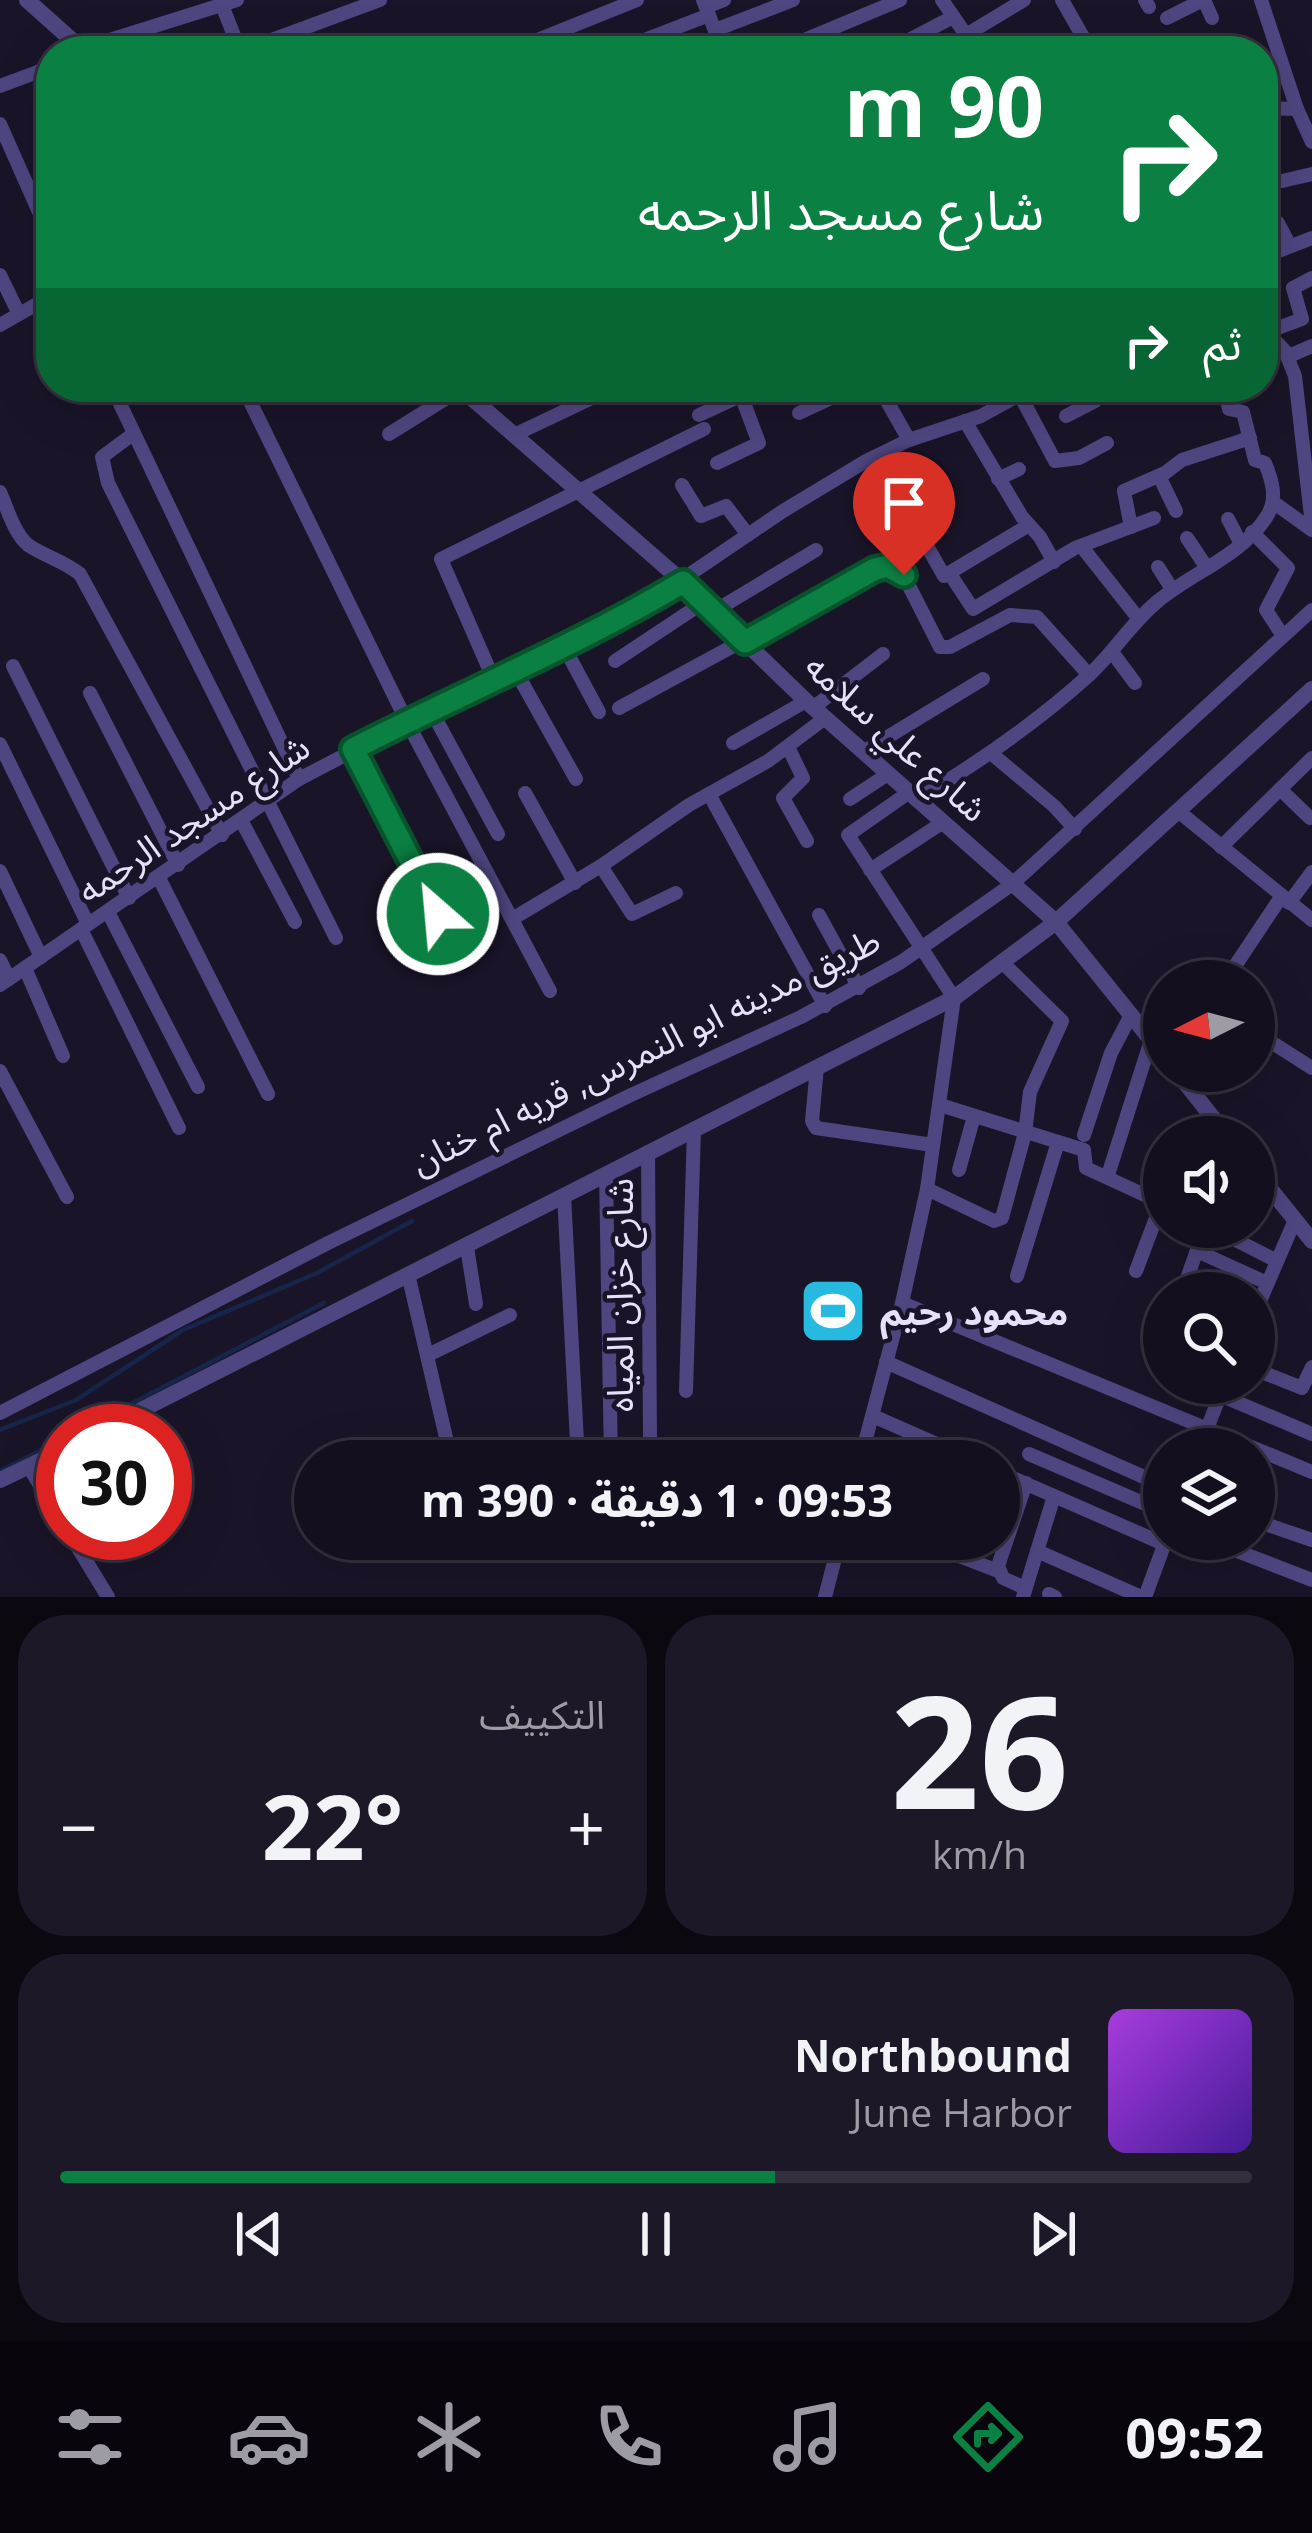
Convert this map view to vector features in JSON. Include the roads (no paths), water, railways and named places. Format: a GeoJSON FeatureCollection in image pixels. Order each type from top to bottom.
{"type":"FeatureCollection","features":[{"type":"Feature","properties":{"kind":"street"},"geometry":{"type":"LineString","coordinates":[[27,0],[67,36]]}},
{"type":"Feature","properties":{"kind":"street"},"geometry":{"type":"LineString","coordinates":[[282,36],[380,0]]}},
{"type":"Feature","properties":{"kind":"street"},"geometry":{"type":"LineString","coordinates":[[547,36],[637,0]]}},
{"type":"Feature","properties":{"kind":"street"},"geometry":{"type":"LineString","coordinates":[[708,13],[724,0]]}},
{"type":"Feature","properties":{"kind":"street"},"geometry":{"type":"LineString","coordinates":[[652,36],[708,13],[793,0]]}},
{"type":"Feature","properties":{"kind":"street"},"geometry":{"type":"LineString","coordinates":[[814,36],[900,0]]}},
{"type":"Feature","properties":{"kind":"street"},"geometry":{"type":"LineString","coordinates":[[942,0],[965,35],[1024,0]]}},
{"type":"Feature","properties":{"kind":"street"},"geometry":{"type":"LineString","coordinates":[[1062,0],[1082,36]]}},
{"type":"Feature","properties":{"kind":"street"},"geometry":{"type":"LineString","coordinates":[[1167,18],[1203,0],[1212,18]]}},
{"type":"Feature","properties":{"kind":"street"},"geometry":{"type":"LineString","coordinates":[[1261,0],[1273,36]]}},
{"type":"Feature","properties":{"kind":"street"},"geometry":{"type":"LineString","coordinates":[[126,36],[229,3],[237,36]]}},
{"type":"Feature","properties":{"kind":"street"},"geometry":{"type":"LineString","coordinates":[[920,36],[952,16]]}},
{"type":"Feature","properties":{"kind":"street"},"geometry":{"type":"LineString","coordinates":[[1278,51],[1312,142]]}},
{"type":"Feature","properties":{"kind":"street"},"geometry":{"type":"LineString","coordinates":[[0,86],[36,72]]}},
{"type":"Feature","properties":{"kind":"street"},"geometry":{"type":"LineString","coordinates":[[1278,108],[1297,109]]}},
{"type":"Feature","properties":{"kind":"street"},"geometry":{"type":"LineString","coordinates":[[0,124],[36,205]]}},
{"type":"Feature","properties":{"kind":"street"},"geometry":{"type":"LineString","coordinates":[[1282,182],[1312,174]]}},
{"type":"Feature","properties":{"kind":"street"},"geometry":{"type":"LineString","coordinates":[[1278,223],[1290,246]]}},
{"type":"Feature","properties":{"kind":"street"},"geometry":{"type":"LineString","coordinates":[[1278,250],[1312,238]]}},
{"type":"Feature","properties":{"kind":"street"},"geometry":{"type":"LineString","coordinates":[[0,274],[20,314]]}},
{"type":"Feature","properties":{"kind":"street"},"geometry":{"type":"LineString","coordinates":[[1278,326],[1302,319],[1293,288],[1312,278]]}},
{"type":"Feature","properties":{"kind":"street"},"geometry":{"type":"LineString","coordinates":[[0,326],[36,305]]}},
{"type":"Feature","properties":{"kind":"street"},"geometry":{"type":"LineString","coordinates":[[1278,345],[1288,356],[1298,387],[1312,527]]}},
{"type":"Feature","properties":{"kind":"street"},"geometry":{"type":"LineString","coordinates":[[1288,356],[1312,346]]}},
{"type":"Feature","properties":{"kind":"street"},"geometry":{"type":"LineString","coordinates":[[119,402],[298,779]]}},
{"type":"Feature","properties":{"kind":"street"},"geometry":{"type":"LineString","coordinates":[[250,402],[406,722],[550,991]]}},
{"type":"Feature","properties":{"kind":"street"},"geometry":{"type":"LineString","coordinates":[[389,434],[438,402]]}},
{"type":"Feature","properties":{"kind":"street","name":"شارع علي سلامه"},"geometry":{"type":"LineString","coordinates":[[476,402],[683,582],[815,709],[1056,922],[1143,1029]]}},
{"type":"Feature","properties":{"kind":"street"},"geometry":{"type":"LineString","coordinates":[[514,435],[583,402]]}},
{"type":"Feature","properties":{"kind":"street"},"geometry":{"type":"LineString","coordinates":[[493,678],[441,559],[578,492],[731,402]]}},
{"type":"Feature","properties":{"kind":"street"},"geometry":{"type":"LineString","coordinates":[[717,463],[759,443],[744,402]]}},
{"type":"Feature","properties":{"kind":"street"},"geometry":{"type":"LineString","coordinates":[[800,412],[822,402]]}},
{"type":"Feature","properties":{"kind":"street"},"geometry":{"type":"LineString","coordinates":[[887,402],[909,440]]}},
{"type":"Feature","properties":{"kind":"street","name":"شارع مسجد الرحمه"},"geometry":{"type":"LineString","coordinates":[[4,982],[298,779],[493,678],[603,628],[683,582],[818,489],[909,440],[1004,402]]}},
{"type":"Feature","properties":{"kind":"street"},"geometry":{"type":"LineString","coordinates":[[1031,402],[1055,461],[1078,458],[1107,443]]}},
{"type":"Feature","properties":{"kind":"street"},"geometry":{"type":"LineString","coordinates":[[1066,416],[1093,402]]}},
{"type":"Feature","properties":{"kind":"street"},"geometry":{"type":"LineString","coordinates":[[866,1440],[927,1189],[954,998],[850,839],[850,832],[992,754],[1089,675],[1138,618],[1265,520],[1273,502],[1269,474],[1264,463],[1255,460],[1241,410],[1228,407],[1227,402]]}},
{"type":"Feature","properties":{"kind":"street"},"geometry":{"type":"LineString","coordinates":[[965,421],[1054,562]]}},
{"type":"Feature","properties":{"kind":"street"},"geometry":{"type":"LineString","coordinates":[[133,434],[105,453],[104,472],[336,938]]}},
{"type":"Feature","properties":{"kind":"street"},"geometry":{"type":"LineString","coordinates":[[1131,527],[1124,491],[1182,460],[1250,438]]}},
{"type":"Feature","properties":{"kind":"street"},"geometry":{"type":"LineString","coordinates":[[998,479],[1019,469]]}},
{"type":"Feature","properties":{"kind":"street"},"geometry":{"type":"LineString","coordinates":[[1159,476],[1176,512]]}},
{"type":"Feature","properties":{"kind":"street"},"geometry":{"type":"LineString","coordinates":[[682,485],[701,516],[726,506],[748,535]]}},
{"type":"Feature","properties":{"kind":"street"},"geometry":{"type":"LineString","coordinates":[[0,492],[30,547],[80,574],[222,835]]}},
{"type":"Feature","properties":{"kind":"street"},"geometry":{"type":"LineString","coordinates":[[1273,502],[1312,527]]}},
{"type":"Feature","properties":{"kind":"street"},"geometry":{"type":"LineString","coordinates":[[950,574],[973,609],[1082,547],[1154,518]]}},
{"type":"Feature","properties":{"kind":"street"},"geometry":{"type":"LineString","coordinates":[[1228,519],[1288,568],[1266,610],[1283,636]]}},
{"type":"Feature","properties":{"kind":"street"},"geometry":{"type":"LineString","coordinates":[[927,546],[942,575],[950,574],[1029,525]]}},
{"type":"Feature","properties":{"kind":"street"},"geometry":{"type":"LineString","coordinates":[[1187,538],[1207,568]]}},
{"type":"Feature","properties":{"kind":"street"},"geometry":{"type":"LineString","coordinates":[[1082,547],[1138,618]]}},
{"type":"Feature","properties":{"kind":"street"},"geometry":{"type":"LineString","coordinates":[[615,661],[816,550]]}},
{"type":"Feature","properties":{"kind":"street"},"geometry":{"type":"LineString","coordinates":[[619,708],[888,566],[904,575],[940,647],[950,647],[1010,615],[1037,617],[1089,675]]}},
{"type":"Feature","properties":{"kind":"street"},"geometry":{"type":"LineString","coordinates":[[1158,567],[1172,589]]}},
{"type":"Feature","properties":{"kind":"street","name":"طريق مدينه ابو النمرس, قريه ام خنان"},"geometry":{"type":"LineString","coordinates":[[0,1413],[478,1168],[859,988],[1011,885],[1312,610]]}},
{"type":"Feature","properties":{"kind":"street"},"geometry":{"type":"LineString","coordinates":[[563,645],[599,712]]}},
{"type":"Feature","properties":{"kind":"street"},"geometry":{"type":"LineString","coordinates":[[1112,652],[1136,683]]}},
{"type":"Feature","properties":{"kind":"street"},"geometry":{"type":"LineString","coordinates":[[512,920],[788,747],[815,709],[884,654]]}},
{"type":"Feature","properties":{"kind":"street"},"geometry":{"type":"LineString","coordinates":[[13,666],[129,898]]}},
{"type":"Feature","properties":{"kind":"street"},"geometry":{"type":"LineString","coordinates":[[514,668],[576,779]]}},
{"type":"Feature","properties":{"kind":"street"},"geometry":{"type":"LineString","coordinates":[[863,752],[983,679]]}},
{"type":"Feature","properties":{"kind":"street"},"geometry":{"type":"LineString","coordinates":[[153,1404],[954,998],[1056,922],[1312,688]]}},
{"type":"Feature","properties":{"kind":"street"},"geometry":{"type":"LineString","coordinates":[[90,693],[178,865]]}},
{"type":"Feature","properties":{"kind":"street"},"geometry":{"type":"LineString","coordinates":[[733,742],[815,709]]}},
{"type":"Feature","properties":{"kind":"street"},"geometry":{"type":"LineString","coordinates":[[431,710],[498,834]]}},
{"type":"Feature","properties":{"kind":"street"},"geometry":{"type":"LineString","coordinates":[[0,744],[179,1128]]}},
{"type":"Feature","properties":{"kind":"street"},"geometry":{"type":"LineString","coordinates":[[788,747],[803,778],[783,798],[807,842]]}},
{"type":"Feature","properties":{"kind":"street"},"geometry":{"type":"LineString","coordinates":[[353,749],[459,955]]}},
{"type":"Feature","properties":{"kind":"street"},"geometry":{"type":"LineString","coordinates":[[992,754],[1075,829]]}},
{"type":"Feature","properties":{"kind":"street"},"geometry":{"type":"LineString","coordinates":[[1221,847],[1310,763]]}},
{"type":"Feature","properties":{"kind":"street"},"geometry":{"type":"LineString","coordinates":[[850,799],[888,774]]}},
{"type":"Feature","properties":{"kind":"street"},"geometry":{"type":"LineString","coordinates":[[1280,790],[1310,818]]}},
{"type":"Feature","properties":{"kind":"street"},"geometry":{"type":"LineString","coordinates":[[525,793],[574,884]]}},
{"type":"Feature","properties":{"kind":"street"},"geometry":{"type":"LineString","coordinates":[[709,794],[825,1006]]}},
{"type":"Feature","properties":{"kind":"street"},"geometry":{"type":"LineString","coordinates":[[1178,811],[1312,920]]}},
{"type":"Feature","properties":{"kind":"street"},"geometry":{"type":"LineString","coordinates":[[241,820],[296,922]]}},
{"type":"Feature","properties":{"kind":"street"},"geometry":{"type":"LineString","coordinates":[[870,870],[942,823]]}},
{"type":"Feature","properties":{"kind":"street"},"geometry":{"type":"LineString","coordinates":[[601,866],[632,914],[676,893]]}},
{"type":"Feature","properties":{"kind":"street"},"geometry":{"type":"LineString","coordinates":[[0,871],[41,957]]}},
{"type":"Feature","properties":{"kind":"street"},"geometry":{"type":"LineString","coordinates":[[1241,960],[1312,872]]}},
{"type":"Feature","properties":{"kind":"street"},"geometry":{"type":"LineString","coordinates":[[159,878],[268,1094]]}},
{"type":"Feature","properties":{"kind":"street"},"geometry":{"type":"LineString","coordinates":[[108,913],[198,1088]]}},
{"type":"Feature","properties":{"kind":"street"},"geometry":{"type":"LineString","coordinates":[[819,915],[859,988]]}},
{"type":"Feature","properties":{"kind":"street"},"geometry":{"type":"LineString","coordinates":[[0,960],[4,982]]}},
{"type":"Feature","properties":{"kind":"street"},"geometry":{"type":"LineString","coordinates":[[927,1189],[999,1221],[1025,1133],[1030,1092],[1062,1021],[1004,964]]}},
{"type":"Feature","properties":{"kind":"street"},"geometry":{"type":"LineString","coordinates":[[25,968],[63,1057]]}},
{"type":"Feature","properties":{"kind":"street"},"geometry":{"type":"LineString","coordinates":[[1084,1136],[1111,1054],[1132,1015]]}},
{"type":"Feature","properties":{"kind":"street"},"geometry":{"type":"LineString","coordinates":[[1275,1044],[1312,1068]]}},
{"type":"Feature","properties":{"kind":"street"},"geometry":{"type":"LineString","coordinates":[[1108,1175],[1143,1065]]}},
{"type":"Feature","properties":{"kind":"street"},"geometry":{"type":"LineString","coordinates":[[817,1066],[812,1121],[816,1128],[933,1144]]}},
{"type":"Feature","properties":{"kind":"street"},"geometry":{"type":"LineString","coordinates":[[0,1071],[67,1197]]}},
{"type":"Feature","properties":{"kind":"street"},"geometry":{"type":"LineString","coordinates":[[1193,1092],[1211,1116]]}},
{"type":"Feature","properties":{"kind":"street"},"geometry":{"type":"LineString","coordinates":[[940,1105],[1085,1150],[1085,1167],[1143,1193]]}},
{"type":"Feature","properties":{"kind":"street"},"geometry":{"type":"LineString","coordinates":[[959,1170],[974,1116]]}},
{"type":"Feature","properties":{"kind":"street"},"geometry":{"type":"LineString","coordinates":[[686,1391],[694,1129]]}},
{"type":"Feature","properties":{"kind":"street"},"geometry":{"type":"LineString","coordinates":[[1017,1276],[1058,1142]]}},
{"type":"Feature","properties":{"kind":"street","name":"شارع خزان المياه"},"geometry":{"type":"LineString","coordinates":[[648,1152],[650,1438]]}},
{"type":"Feature","properties":{"kind":"street"},"geometry":{"type":"LineString","coordinates":[[606,1174],[611,1440]]}},
{"type":"Feature","properties":{"kind":"street"},"geometry":{"type":"LineString","coordinates":[[564,1196],[577,1440]]}},
{"type":"Feature","properties":{"kind":"street"},"geometry":{"type":"LineString","coordinates":[[1275,1196],[1312,1241]]}},
{"type":"Feature","properties":{"kind":"street"},"geometry":{"type":"LineString","coordinates":[[1272,1272],[1294,1220]]}},
{"type":"Feature","properties":{"kind":"street"},"geometry":{"type":"LineString","coordinates":[[467,1246],[476,1304]]}},
{"type":"Feature","properties":{"kind":"street"},"geometry":{"type":"LineString","coordinates":[[1136,1271],[1145,1248]]}},
{"type":"Feature","properties":{"kind":"street"},"geometry":{"type":"LineString","coordinates":[[1190,1272],[1198,1248]]}},
{"type":"Feature","properties":{"kind":"street"},"geometry":{"type":"LineString","coordinates":[[1251,1248],[1277,1261]]}},
{"type":"Feature","properties":{"kind":"street"},"geometry":{"type":"LineString","coordinates":[[1197,1251],[1244,1272]]}},
{"type":"Feature","properties":{"kind":"street"},"geometry":{"type":"LineString","coordinates":[[409,1274],[447,1440]]}},
{"type":"Feature","properties":{"kind":"street"},"geometry":{"type":"LineString","coordinates":[[902,1303],[1206,1428],[1216,1404]]}},
{"type":"Feature","properties":{"kind":"street"},"geometry":{"type":"LineString","coordinates":[[428,1355],[510,1315]]}},
{"type":"Feature","properties":{"kind":"street"},"geometry":{"type":"LineString","coordinates":[[886,1362],[1143,1477]]}},
{"type":"Feature","properties":{"kind":"street"},"geometry":{"type":"LineString","coordinates":[[1275,1377],[1302,1388],[1312,1367]]}},
{"type":"Feature","properties":{"kind":"street"},"geometry":{"type":"LineString","coordinates":[[1252,1404],[1312,1434]]}},
{"type":"Feature","properties":{"kind":"street"},"geometry":{"type":"LineString","coordinates":[[873,1416],[927,1440]]}},
{"type":"Feature","properties":{"kind":"street"},"geometry":{"type":"LineString","coordinates":[[1029,1454],[1143,1503]]}},
{"type":"Feature","properties":{"kind":"street"},"geometry":{"type":"LineString","coordinates":[[1275,1457],[1312,1472]]}},
{"type":"Feature","properties":{"kind":"street"},"geometry":{"type":"LineString","coordinates":[[0,1480],[36,1464]]}},
{"type":"Feature","properties":{"kind":"street"},"geometry":{"type":"LineString","coordinates":[[29,1467],[36,1479]]}},
{"type":"Feature","properties":{"kind":"street"},"geometry":{"type":"LineString","coordinates":[[1020,1481],[1143,1532]]}},
{"type":"Feature","properties":{"kind":"street"},"geometry":{"type":"LineString","coordinates":[[1020,1496],[1026,1484]]}},
{"type":"Feature","properties":{"kind":"street"},"geometry":{"type":"LineString","coordinates":[[969,1560],[998,1571],[1024,1592],[1054,1496]]}},
{"type":"Feature","properties":{"kind":"street"},"geometry":{"type":"LineString","coordinates":[[1275,1528],[1312,1540]]}},
{"type":"Feature","properties":{"kind":"street"},"geometry":{"type":"LineString","coordinates":[[1037,1551],[1143,1597],[1158,1560]]}},
{"type":"Feature","properties":{"kind":"street"},"geometry":{"type":"LineString","coordinates":[[85,1560],[108,1597]]}},
{"type":"Feature","properties":{"kind":"street"},"geometry":{"type":"LineString","coordinates":[[824,1596],[834,1560]]}},
{"type":"Feature","properties":{"kind":"street"},"geometry":{"type":"LineString","coordinates":[[998,1571],[1000,1560]]}},
{"type":"Feature","properties":{"kind":"street"},"geometry":{"type":"LineString","coordinates":[[1268,1560],[1312,1580]]}},
{"type":"Feature","properties":{"kind":"waterway"},"geometry":{"type":"LineString","coordinates":[[0,1430],[76,1400],[183,1330],[317,1273],[412,1221]]}},
{"type":"Feature","properties":{"kind":"waterway"},"geometry":{"type":"LineString","coordinates":[[131,1404],[324,1303]]}},
{"type":"Feature","properties":{"kind":"waterway"},"geometry":{"type":"LineString","coordinates":[[0,1471],[36,1453]]}},
{"type":"Feature","properties":{"kind":"place","name":"محمود رحيم"},"geometry":{"type":"Point","coordinates":[833,1311]}}]}
